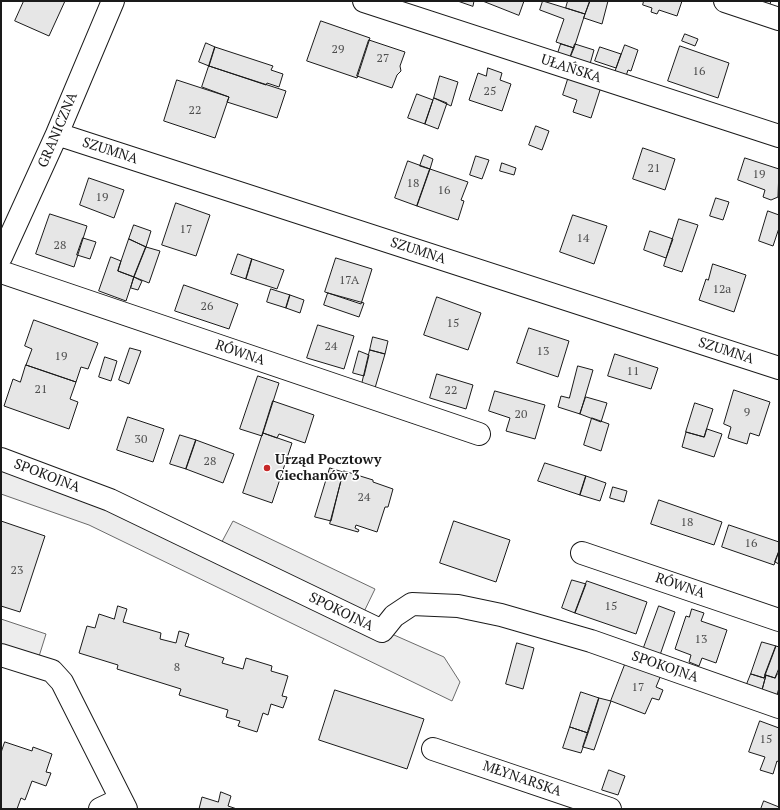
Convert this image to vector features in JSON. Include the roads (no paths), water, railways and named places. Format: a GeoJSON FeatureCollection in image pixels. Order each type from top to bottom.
{"type":"FeatureCollection","features":[{"type":"Feature","properties":{"kind":"street","name":"GRANICZNA"},"geometry":{"type":"LineString","coordinates":[[1,257],[57,134],[113,1]]}},
{"type":"Feature","properties":{"kind":"street","name":"UŁAŃSKA"},"geometry":{"type":"LineString","coordinates":[[364,1],[779,136]]}},
{"type":"Feature","properties":{"kind":"street"},"geometry":{"type":"LineString","coordinates":[[725,1],[779,19]]}},
{"type":"Feature","properties":{"kind":"street","name":"SZUMNA"},"geometry":{"type":"LineString","coordinates":[[57,134],[779,368]]}},
{"type":"Feature","properties":{"kind":"street","name":"RÓWNA"},"geometry":{"type":"LineString","coordinates":[[1,272],[479,434]]}},
{"type":"Feature","properties":{"kind":"street","name":"SPOKOJNA"},"geometry":{"type":"LineString","coordinates":[[1,459],[110,500],[382,631],[394,616],[412,604],[458,606],[494,613],[591,641],[779,707]]}},
{"type":"Feature","properties":{"kind":"street","name":"RÓWNA"},"geometry":{"type":"LineString","coordinates":[[582,553],[779,620]]}},
{"type":"Feature","properties":{"kind":"street"},"geometry":{"type":"LineString","coordinates":[[1,654],[52,671],[62,682],[123,804],[100,809]]}},
{"type":"Feature","properties":{"kind":"street","name":"MŁYNARSKA"},"geometry":{"type":"LineString","coordinates":[[433,749],[610,809]]}},
{"type":"Feature","properties":{"kind":"place","name":"Urząd Pocztowy Ciechanów 3"},"geometry":{"type":"Point","coordinates":[267,468]}}]}
